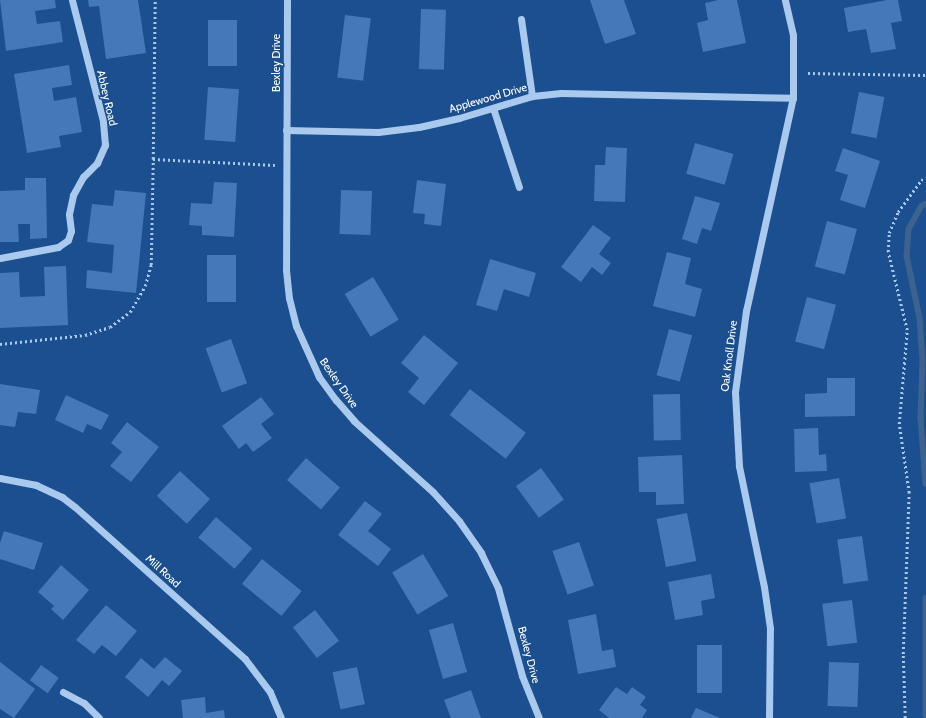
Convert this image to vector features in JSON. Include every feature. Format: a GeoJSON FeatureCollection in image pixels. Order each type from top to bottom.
{"type":"FeatureCollection","features":[{"type":"Feature","properties":{"kind":"street","name":"Abbey Road"},"geometry":{"type":"LineString","coordinates":[[0,258],[58,247],[68,240],[71,231],[69,214],[73,195],[83,177],[97,162],[105,145],[102,120],[72,0]]}},
{"type":"Feature","properties":{"kind":"street","name":"Bexley Drive"},"geometry":{"type":"LineString","coordinates":[[287,0],[286,270],[289,298],[306,352],[319,377],[340,406],[370,436],[433,492],[459,521],[481,553],[500,594],[524,682],[539,718]]}},
{"type":"Feature","properties":{"kind":"street","name":"Oak Knoll Drive"},"geometry":{"type":"LineString","coordinates":[[769,718],[770,628],[764,587],[739,466],[736,392],[746,311],[793,98],[793,34],[785,0]]}},
{"type":"Feature","properties":{"kind":"street"},"geometry":{"type":"LineString","coordinates":[[521,19],[532,96]]}},
{"type":"Feature","properties":{"kind":"street","name":"Applewood Drive"},"geometry":{"type":"LineString","coordinates":[[286,130],[378,132],[419,127],[494,108],[532,96],[561,93],[793,98]]}},
{"type":"Feature","properties":{"kind":"street"},"geometry":{"type":"LineString","coordinates":[[494,108],[518,187]]}},
{"type":"Feature","properties":{"kind":"street","name":"Mill Road"},"geometry":{"type":"LineString","coordinates":[[0,478],[36,485],[75,507],[246,659],[270,692],[281,718]]}},
{"type":"Feature","properties":{"kind":"street"},"geometry":{"type":"LineString","coordinates":[[63,692],[84,703],[99,718]]}},
{"type":"Feature","properties":{"kind":"path"},"geometry":{"type":"LineString","coordinates":[[0,344],[85,335],[110,327],[130,312],[142,292],[151,265],[155,0]]}},
{"type":"Feature","properties":{"kind":"path"},"geometry":{"type":"LineString","coordinates":[[808,73],[926,75]]}},
{"type":"Feature","properties":{"kind":"path"},"geometry":{"type":"LineString","coordinates":[[153,159],[279,165]]}},
{"type":"Feature","properties":{"kind":"path"},"geometry":{"type":"LineString","coordinates":[[905,718],[902,654],[909,493],[899,424],[907,330],[888,252],[889,233],[898,212],[921,180],[926,178]]}},
{"type":"Feature","properties":{"kind":"building"},"geometry":{"type":"Polygon","coordinates":[[[0,0],[55,0],[56,8],[35,11],[37,24],[60,21],[63,42],[6,51],[0,0]]]}},
{"type":"Feature","properties":{"kind":"building"},"geometry":{"type":"Polygon","coordinates":[[[88,0],[138,0],[146,53],[106,59],[99,6],[89,7],[88,0]]]}},
{"type":"Feature","properties":{"kind":"building"},"geometry":{"type":"Polygon","coordinates":[[[590,0],[624,0],[636,34],[605,44],[590,0]]]}},
{"type":"Feature","properties":{"kind":"building"},"geometry":{"type":"Polygon","coordinates":[[[718,0],[737,0],[746,43],[703,52],[697,23],[708,20],[705,3],[718,0]]]}},
{"type":"Feature","properties":{"kind":"building"},"geometry":{"type":"Polygon","coordinates":[[[887,0],[898,0],[902,21],[891,23],[896,49],[871,53],[866,29],[848,32],[844,8],[887,0]]]}},
{"type":"Feature","properties":{"kind":"building"},"geometry":{"type":"Polygon","coordinates":[[[421,9],[446,10],[444,70],[419,69],[421,9]]]}},
{"type":"Feature","properties":{"kind":"building"},"geometry":{"type":"Polygon","coordinates":[[[345,15],[371,18],[363,81],[337,78],[345,15]]]}},
{"type":"Feature","properties":{"kind":"building"},"geometry":{"type":"Polygon","coordinates":[[[208,20],[237,20],[237,66],[208,66],[208,20]]]}},
{"type":"Feature","properties":{"kind":"building"},"geometry":{"type":"Polygon","coordinates":[[[69,65],[72,85],[52,88],[54,101],[76,97],[82,132],[59,136],[61,147],[27,153],[14,74],[69,65]]]}},
{"type":"Feature","properties":{"kind":"building"},"geometry":{"type":"Polygon","coordinates":[[[208,87],[239,89],[235,142],[204,140],[208,87]]]}},
{"type":"Feature","properties":{"kind":"building"},"geometry":{"type":"Polygon","coordinates":[[[859,92],[885,97],[877,138],[851,133],[859,92]]]}},
{"type":"Feature","properties":{"kind":"building"},"geometry":{"type":"Polygon","coordinates":[[[695,143],[733,154],[725,185],[686,174],[695,143]]]}},
{"type":"Feature","properties":{"kind":"building"},"geometry":{"type":"Polygon","coordinates":[[[606,147],[627,148],[625,202],[594,201],[595,165],[605,165],[606,147]]]}},
{"type":"Feature","properties":{"kind":"building"},"geometry":{"type":"Polygon","coordinates":[[[843,148],[880,161],[865,208],[840,200],[848,175],[835,171],[843,148]]]}},
{"type":"Feature","properties":{"kind":"building"},"geometry":{"type":"Polygon","coordinates":[[[25,178],[46,178],[47,238],[30,239],[30,224],[18,224],[19,242],[0,242],[0,191],[25,190],[25,178]]]}},
{"type":"Feature","properties":{"kind":"building"},"geometry":{"type":"Polygon","coordinates":[[[417,180],[446,184],[441,226],[424,224],[425,214],[413,213],[417,180]]]}},
{"type":"Feature","properties":{"kind":"building"},"geometry":{"type":"Polygon","coordinates":[[[214,182],[237,183],[234,237],[202,235],[202,226],[189,225],[191,203],[212,204],[214,182]]]}},
{"type":"Feature","properties":{"kind":"building"},"geometry":{"type":"Polygon","coordinates":[[[115,190],[146,193],[136,293],[86,288],[87,270],[112,273],[114,245],[87,242],[92,204],[113,206],[115,190]]]}},
{"type":"Feature","properties":{"kind":"building"},"geometry":{"type":"Polygon","coordinates":[[[341,190],[372,191],[370,235],[339,234],[341,190]]]}},
{"type":"Feature","properties":{"kind":"building"},"geometry":{"type":"Polygon","coordinates":[[[695,196],[720,203],[711,231],[702,228],[697,244],[682,239],[695,196]]]}},
{"type":"Feature","properties":{"kind":"building"},"geometry":{"type":"Polygon","coordinates":[[[827,221],[857,229],[845,274],[815,266],[827,221]]]}},
{"type":"Feature","properties":{"kind":"building"},"geometry":{"type":"Polygon","coordinates":[[[593,225],[611,238],[599,254],[611,263],[602,275],[592,267],[581,282],[561,267],[593,225]]]}},
{"type":"Feature","properties":{"kind":"building"},"geometry":{"type":"Polygon","coordinates":[[[667,252],[691,258],[685,284],[702,289],[695,317],[653,306],[667,252]]]}},
{"type":"Feature","properties":{"kind":"building"},"geometry":{"type":"Polygon","coordinates":[[[207,255],[236,255],[236,302],[207,302],[207,255]]]}},
{"type":"Feature","properties":{"kind":"building"},"geometry":{"type":"Polygon","coordinates":[[[490,259],[536,273],[529,297],[504,289],[497,311],[476,305],[490,259]]]}},
{"type":"Feature","properties":{"kind":"building"},"geometry":{"type":"Polygon","coordinates":[[[66,266],[68,325],[0,328],[0,273],[19,272],[20,297],[45,296],[44,267],[66,266]]]}},
{"type":"Feature","properties":{"kind":"building"},"geometry":{"type":"Polygon","coordinates":[[[373,277],[399,320],[370,337],[345,294],[373,277]]]}},
{"type":"Feature","properties":{"kind":"building"},"geometry":{"type":"Polygon","coordinates":[[[807,297],[836,305],[824,349],[795,341],[807,297]]]}},
{"type":"Feature","properties":{"kind":"building"},"geometry":{"type":"Polygon","coordinates":[[[669,329],[692,335],[680,382],[657,375],[669,329]]]}},
{"type":"Feature","properties":{"kind":"building"},"geometry":{"type":"Polygon","coordinates":[[[424,335],[458,363],[424,405],[408,392],[419,378],[401,363],[424,335]]]}},
{"type":"Feature","properties":{"kind":"building"},"geometry":{"type":"Polygon","coordinates":[[[231,339],[247,383],[222,392],[206,348],[231,339]]]}},
{"type":"Feature","properties":{"kind":"building"},"geometry":{"type":"Polygon","coordinates":[[[827,378],[855,378],[855,416],[805,417],[805,394],[827,393],[827,378]]]}},
{"type":"Feature","properties":{"kind":"building"},"geometry":{"type":"Polygon","coordinates":[[[0,384],[40,390],[36,414],[18,412],[15,427],[0,425],[0,384]]]}},
{"type":"Feature","properties":{"kind":"building"},"geometry":{"type":"Polygon","coordinates":[[[470,389],[526,433],[506,459],[450,415],[470,389]]]}},
{"type":"Feature","properties":{"kind":"building"},"geometry":{"type":"Polygon","coordinates":[[[653,394],[680,394],[681,440],[654,440],[653,394]]]}},
{"type":"Feature","properties":{"kind":"building"},"geometry":{"type":"Polygon","coordinates":[[[66,395],[109,415],[101,430],[87,424],[83,433],[55,420],[66,395]]]}},
{"type":"Feature","properties":{"kind":"building"},"geometry":{"type":"Polygon","coordinates":[[[261,397],[274,414],[261,424],[272,438],[253,452],[246,443],[239,449],[222,426],[261,397]]]}},
{"type":"Feature","properties":{"kind":"building"},"geometry":{"type":"Polygon","coordinates":[[[127,422],[159,447],[131,482],[110,466],[122,452],[111,443],[127,422]]]}},
{"type":"Feature","properties":{"kind":"building"},"geometry":{"type":"Polygon","coordinates":[[[818,428],[819,455],[826,454],[827,471],[795,472],[794,429],[818,428]]]}},
{"type":"Feature","properties":{"kind":"building"},"geometry":{"type":"Polygon","coordinates":[[[682,455],[684,504],[656,505],[656,492],[639,492],[638,457],[682,455]]]}},
{"type":"Feature","properties":{"kind":"building"},"geometry":{"type":"Polygon","coordinates":[[[306,458],[340,488],[321,509],[287,480],[306,458]]]}},
{"type":"Feature","properties":{"kind":"building"},"geometry":{"type":"Polygon","coordinates":[[[541,468],[564,500],[539,518],[516,486],[541,468]]]}},
{"type":"Feature","properties":{"kind":"building"},"geometry":{"type":"Polygon","coordinates":[[[180,471],[210,499],[187,524],[157,496],[180,471]]]}},
{"type":"Feature","properties":{"kind":"building"},"geometry":{"type":"Polygon","coordinates":[[[839,478],[846,518],[817,524],[809,483],[839,478]]]}},
{"type":"Feature","properties":{"kind":"building"},"geometry":{"type":"Polygon","coordinates":[[[365,501],[382,514],[368,531],[391,549],[378,566],[338,535],[365,501]]]}},
{"type":"Feature","properties":{"kind":"building"},"geometry":{"type":"Polygon","coordinates":[[[687,513],[696,561],[666,567],[657,519],[687,513]]]}},
{"type":"Feature","properties":{"kind":"building"},"geometry":{"type":"Polygon","coordinates":[[[216,517],[252,548],[235,569],[198,537],[216,517]]]}},
{"type":"Feature","properties":{"kind":"building"},"geometry":{"type":"Polygon","coordinates":[[[4,531],[43,543],[34,570],[0,559],[0,543],[4,531]]]}},
{"type":"Feature","properties":{"kind":"building"},"geometry":{"type":"Polygon","coordinates":[[[862,536],[868,581],[844,584],[837,539],[862,536]]]}},
{"type":"Feature","properties":{"kind":"building"},"geometry":{"type":"Polygon","coordinates":[[[579,542],[594,585],[568,595],[553,551],[579,542]]]}},
{"type":"Feature","properties":{"kind":"building"},"geometry":{"type":"Polygon","coordinates":[[[423,554],[448,596],[417,615],[392,573],[423,554]]]}},
{"type":"Feature","properties":{"kind":"building"},"geometry":{"type":"Polygon","coordinates":[[[262,559],[302,591],[281,616],[242,584],[262,559]]]}},
{"type":"Feature","properties":{"kind":"building"},"geometry":{"type":"Polygon","coordinates":[[[61,565],[89,590],[63,620],[51,609],[54,606],[38,592],[61,565]]]}},
{"type":"Feature","properties":{"kind":"building"},"geometry":{"type":"Polygon","coordinates":[[[711,574],[715,598],[701,601],[703,615],[675,620],[668,582],[711,574]]]}},
{"type":"Feature","properties":{"kind":"building"},"geometry":{"type":"Polygon","coordinates":[[[852,600],[857,643],[827,646],[822,604],[852,600]]]}},
{"type":"Feature","properties":{"kind":"building"},"geometry":{"type":"Polygon","coordinates":[[[106,605],[137,631],[116,656],[102,645],[94,654],[76,640],[106,605]]]}},
{"type":"Feature","properties":{"kind":"building"},"geometry":{"type":"Polygon","coordinates":[[[315,610],[339,641],[317,658],[293,627],[315,610]]]}},
{"type":"Feature","properties":{"kind":"building"},"geometry":{"type":"Polygon","coordinates":[[[596,614],[602,651],[613,649],[616,667],[578,674],[568,620],[596,614]]]}},
{"type":"Feature","properties":{"kind":"building"},"geometry":{"type":"Polygon","coordinates":[[[453,623],[467,672],[443,679],[429,630],[453,623]]]}},
{"type":"Feature","properties":{"kind":"building"},"geometry":{"type":"Polygon","coordinates":[[[697,645],[722,645],[722,693],[697,693],[697,645]]]}},
{"type":"Feature","properties":{"kind":"building"},"geometry":{"type":"Polygon","coordinates":[[[165,657],[182,671],[169,686],[162,680],[148,697],[125,677],[141,658],[154,669],[165,657]]]}},
{"type":"Feature","properties":{"kind":"building"},"geometry":{"type":"Polygon","coordinates":[[[0,662],[35,689],[14,718],[0,709],[0,662]]]}},
{"type":"Feature","properties":{"kind":"building"},"geometry":{"type":"Polygon","coordinates":[[[829,662],[859,663],[857,707],[827,706],[829,662]]]}},
{"type":"Feature","properties":{"kind":"building"},"geometry":{"type":"Polygon","coordinates":[[[41,665],[59,678],[48,693],[30,680],[41,665]]]}},
{"type":"Feature","properties":{"kind":"building"},"geometry":{"type":"Polygon","coordinates":[[[357,667],[365,704],[340,709],[333,672],[357,667]]]}},
{"type":"Feature","properties":{"kind":"building"},"geometry":{"type":"Polygon","coordinates":[[[616,687],[627,694],[632,687],[646,697],[640,705],[647,710],[642,718],[609,718],[599,710],[616,687]]]}},
{"type":"Feature","properties":{"kind":"building"},"geometry":{"type":"Polygon","coordinates":[[[471,690],[481,718],[451,718],[444,700],[471,690]]]}},
{"type":"Feature","properties":{"kind":"building"},"geometry":{"type":"Polygon","coordinates":[[[205,697],[206,713],[224,710],[225,718],[183,718],[181,700],[205,697]]]}},
{"type":"Feature","properties":{"kind":"building"},"geometry":{"type":"Polygon","coordinates":[[[696,708],[720,718],[691,718],[696,708]]]}},
{"type":"Feature","properties":{"kind":"waterway"},"geometry":{"type":"LineString","coordinates":[[926,204],[922,206],[909,229],[907,256],[920,318],[923,361],[921,418],[926,484]]}},
{"type":"Feature","properties":{"kind":"waterway"},"geometry":{"type":"LineString","coordinates":[[926,598],[926,715]]}}]}
